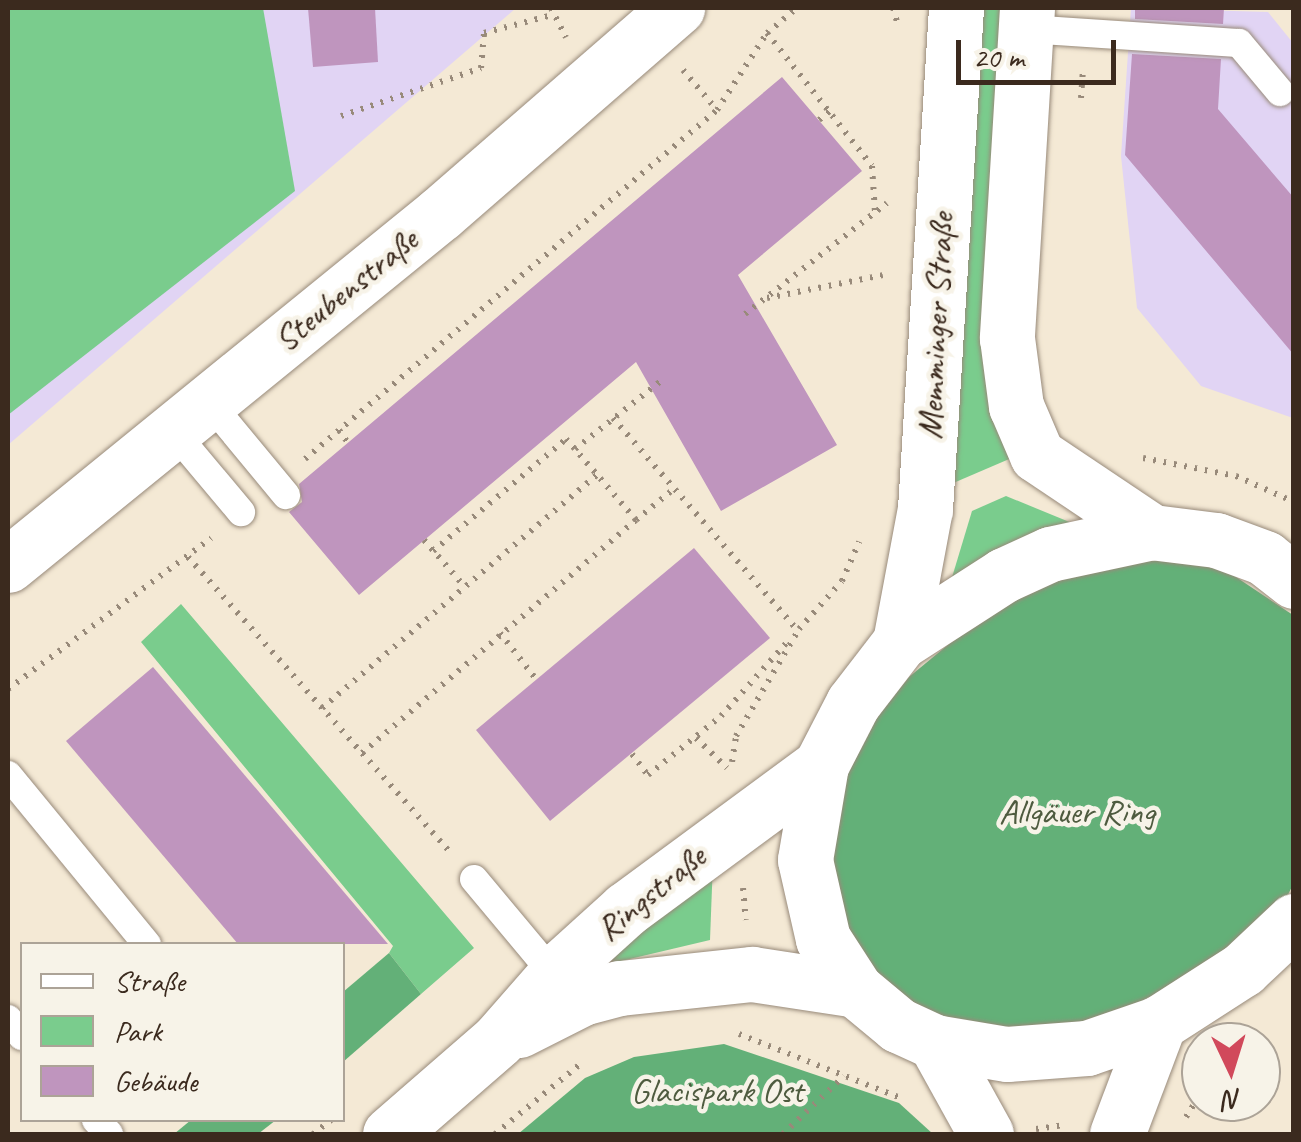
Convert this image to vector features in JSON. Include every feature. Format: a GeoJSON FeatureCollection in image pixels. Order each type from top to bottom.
{"type":"FeatureCollection","features":[{"type":"Feature","properties":{"kind":"main road","name":"Steubenstraße"},"geometry":{"type":"LineString","coordinates":[[8,565],[440,213],[676,8]]}},
{"type":"Feature","properties":{"kind":"main road","name":"Memminger Straße"},"geometry":{"type":"LineString","coordinates":[[900,642],[925,509],[956,8]]}},
{"type":"Feature","properties":{"kind":"main road","name":"Memminger Straße"},"geometry":{"type":"LineString","coordinates":[[1026,18],[1008,338],[1016,406],[1037,455],[1152,532]]}},
{"type":"Feature","properties":{"kind":"main road"},"geometry":{"type":"LineString","coordinates":[[1284,565],[1216,540],[1152,532],[1050,554],[1004,574],[900,642],[853,704],[821,765],[809,810],[811,901],[823,939],[856,990],[898,1024],[935,1042],[1006,1054],[1071,1049],[1159,1023],[1243,968],[1294,921]]}},
{"type":"Feature","properties":{"kind":"main road","name":"Ringstraße"},"geometry":{"type":"LineString","coordinates":[[390,1134],[498,1040],[555,976],[626,910],[821,765]]}},
{"type":"Feature","properties":{"kind":"main road","name":"Ringstraße"},"geometry":{"type":"LineString","coordinates":[[498,1040],[582,998],[752,974],[856,990]]}},
{"type":"Feature","properties":{"kind":"main road"},"geometry":{"type":"LineString","coordinates":[[1117,1134],[1159,1023]]}},
{"type":"Feature","properties":{"kind":"main road"},"geometry":{"type":"LineString","coordinates":[[935,1042],[986,1134]]}},
{"type":"Feature","properties":{"kind":"lane"},"geometry":{"type":"LineString","coordinates":[[1026,18],[1084,33],[1239,43],[1280,92]]}},
{"type":"Feature","properties":{"kind":"lane"},"geometry":{"type":"LineString","coordinates":[[191,417],[281,489]]}},
{"type":"Feature","properties":{"kind":"lane"},"geometry":{"type":"LineString","coordinates":[[191,417],[241,512]]}},
{"type":"Feature","properties":{"kind":"lane"},"geometry":{"type":"LineString","coordinates":[[8,776],[145,942]]}},
{"type":"Feature","properties":{"kind":"lane"},"geometry":{"type":"LineString","coordinates":[[474,879],[555,976]]}},
{"type":"Feature","properties":{"kind":"path"},"geometry":{"type":"LineString","coordinates":[[281,489],[339,430],[717,110],[767,33],[797,8]]}},
{"type":"Feature","properties":{"kind":"path"},"geometry":{"type":"LineString","coordinates":[[895,8],[896,42]]}},
{"type":"Feature","properties":{"kind":"path"},"geometry":{"type":"LineString","coordinates":[[342,116],[481,68],[484,34],[552,15]]}},
{"type":"Feature","properties":{"kind":"path"},"geometry":{"type":"LineString","coordinates":[[767,33],[878,176],[875,212]]}},
{"type":"Feature","properties":{"kind":"path"},"geometry":{"type":"LineString","coordinates":[[1080,109],[1084,33]]}},
{"type":"Feature","properties":{"kind":"path"},"geometry":{"type":"LineString","coordinates":[[819,120],[830,110]]}},
{"type":"Feature","properties":{"kind":"path"},"geometry":{"type":"LineString","coordinates":[[878,176],[888,176]]}},
{"type":"Feature","properties":{"kind":"path"},"geometry":{"type":"LineString","coordinates":[[886,223],[888,190]]}},
{"type":"Feature","properties":{"kind":"path"},"geometry":{"type":"LineString","coordinates":[[745,314],[887,203]]}},
{"type":"Feature","properties":{"kind":"path"},"geometry":{"type":"LineString","coordinates":[[882,293],[884,259]]}},
{"type":"Feature","properties":{"kind":"path"},"geometry":{"type":"LineString","coordinates":[[766,298],[884,275]]}},
{"type":"Feature","properties":{"kind":"path"},"geometry":{"type":"LineString","coordinates":[[575,449],[662,380]]}},
{"type":"Feature","properties":{"kind":"path"},"geometry":{"type":"LineString","coordinates":[[614,418],[799,629]]}},
{"type":"Feature","properties":{"kind":"path"},"geometry":{"type":"LineString","coordinates":[[339,430],[348,443]]}},
{"type":"Feature","properties":{"kind":"path"},"geometry":{"type":"LineString","coordinates":[[433,550],[566,439],[636,520]]}},
{"type":"Feature","properties":{"kind":"path"},"geometry":{"type":"LineString","coordinates":[[1128,458],[1236,476],[1294,502]]}},
{"type":"Feature","properties":{"kind":"path"},"geometry":{"type":"LineString","coordinates":[[322,708],[597,475]]}},
{"type":"Feature","properties":{"kind":"path"},"geometry":{"type":"LineString","coordinates":[[362,753],[675,488]]}},
{"type":"Feature","properties":{"kind":"path"},"geometry":{"type":"LineString","coordinates":[[8,689],[188,557],[241,512]]}},
{"type":"Feature","properties":{"kind":"path"},"geometry":{"type":"LineString","coordinates":[[632,754],[648,776],[696,738],[842,581],[862,536]]}},
{"type":"Feature","properties":{"kind":"path"},"geometry":{"type":"LineString","coordinates":[[424,540],[465,586]]}},
{"type":"Feature","properties":{"kind":"path"},"geometry":{"type":"LineString","coordinates":[[188,557],[474,879]]}},
{"type":"Feature","properties":{"kind":"path"},"geometry":{"type":"LineString","coordinates":[[756,1036],[730,770],[736,736],[799,629]]}},
{"type":"Feature","properties":{"kind":"path"},"geometry":{"type":"LineString","coordinates":[[500,633],[536,679]]}},
{"type":"Feature","properties":{"kind":"path"},"geometry":{"type":"LineString","coordinates":[[696,738],[730,770]]}},
{"type":"Feature","properties":{"kind":"path"},"geometry":{"type":"LineString","coordinates":[[722,1032],[756,1036],[912,1104]]}},
{"type":"Feature","properties":{"kind":"path"},"geometry":{"type":"LineString","coordinates":[[495,1134],[596,1057]]}},
{"type":"Feature","properties":{"kind":"path"},"geometry":{"type":"LineString","coordinates":[[782,1134],[844,1076]]}},
{"type":"Feature","properties":{"kind":"shaded area"},"geometry":{"type":"Polygon","coordinates":[[[8,8],[516,8],[8,445],[8,8]]]}},
{"type":"Feature","properties":{"kind":"shaded area"},"geometry":{"type":"Polygon","coordinates":[[[1131,8],[1268,12],[1293,43],[1293,418],[1201,386],[1137,308],[1121,156],[1131,8]]]}},
{"type":"Feature","properties":{"kind":"green space"},"geometry":{"type":"Polygon","coordinates":[[[8,8],[263,8],[295,191],[8,415],[8,8]]]}},
{"type":"Feature","properties":{"kind":"green space"},"geometry":{"type":"Polygon","coordinates":[[[972,8],[1009,8],[1021,454],[951,484],[972,8]]]}},
{"type":"Feature","properties":{"kind":"green space"},"geometry":{"type":"Polygon","coordinates":[[[1006,496],[1089,530],[950,584],[972,511],[1006,496]]]}},
{"type":"Feature","properties":{"kind":"green space","name":"Allgäuer Ring"},"geometry":{"type":"Polygon","coordinates":[[[1101,561],[1212,561],[1293,615],[1293,885],[1271,927],[1208,983],[1038,1043],[901,1007],[852,948],[829,898],[833,799],[849,752],[909,677],[995,606],[1101,561]]]}},
{"type":"Feature","properties":{"kind":"green space"},"geometry":{"type":"Polygon","coordinates":[[[181,604],[474,948],[421,994],[389,953],[393,946],[141,642],[181,604]]]}},
{"type":"Feature","properties":{"kind":"green space"},"geometry":{"type":"Polygon","coordinates":[[[713,861],[710,940],[579,971],[713,861]]]}},
{"type":"Feature","properties":{"kind":"green space"},"geometry":{"type":"Polygon","coordinates":[[[389,953],[421,994],[345,1060],[345,990],[389,953]]]}},
{"type":"Feature","properties":{"kind":"green space","name":"Glacispark Ost"},"geometry":{"type":"Polygon","coordinates":[[[724,1044],[899,1103],[933,1134],[518,1134],[585,1078],[634,1057],[724,1044]]]}},
{"type":"Feature","properties":{"kind":"green space"},"geometry":{"type":"Polygon","coordinates":[[[189,1122],[273,1122],[258,1134],[174,1134],[189,1122]]]}},
{"type":"Feature","properties":{"kind":"building"},"geometry":{"type":"Polygon","coordinates":[[[308,8],[375,8],[378,62],[313,67],[308,8]]]}},
{"type":"Feature","properties":{"kind":"building"},"geometry":{"type":"Polygon","coordinates":[[[1135,8],[1224,8],[1223,24],[1135,19],[1135,8]]]}},
{"type":"Feature","properties":{"kind":"building"},"geometry":{"type":"Polygon","coordinates":[[[1132,54],[1221,59],[1218,109],[1294,198],[1294,355],[1125,155],[1132,54]]]}},
{"type":"Feature","properties":{"kind":"building"},"geometry":{"type":"Polygon","coordinates":[[[782,77],[862,171],[738,275],[837,445],[721,511],[636,362],[359,595],[289,512],[302,502],[299,484],[782,77]]]}},
{"type":"Feature","properties":{"kind":"building"},"geometry":{"type":"Polygon","coordinates":[[[694,548],[770,638],[550,821],[476,730],[694,548]]]}},
{"type":"Feature","properties":{"kind":"building"},"geometry":{"type":"Polygon","coordinates":[[[153,667],[388,944],[236,942],[66,741],[153,667]]]}}]}
